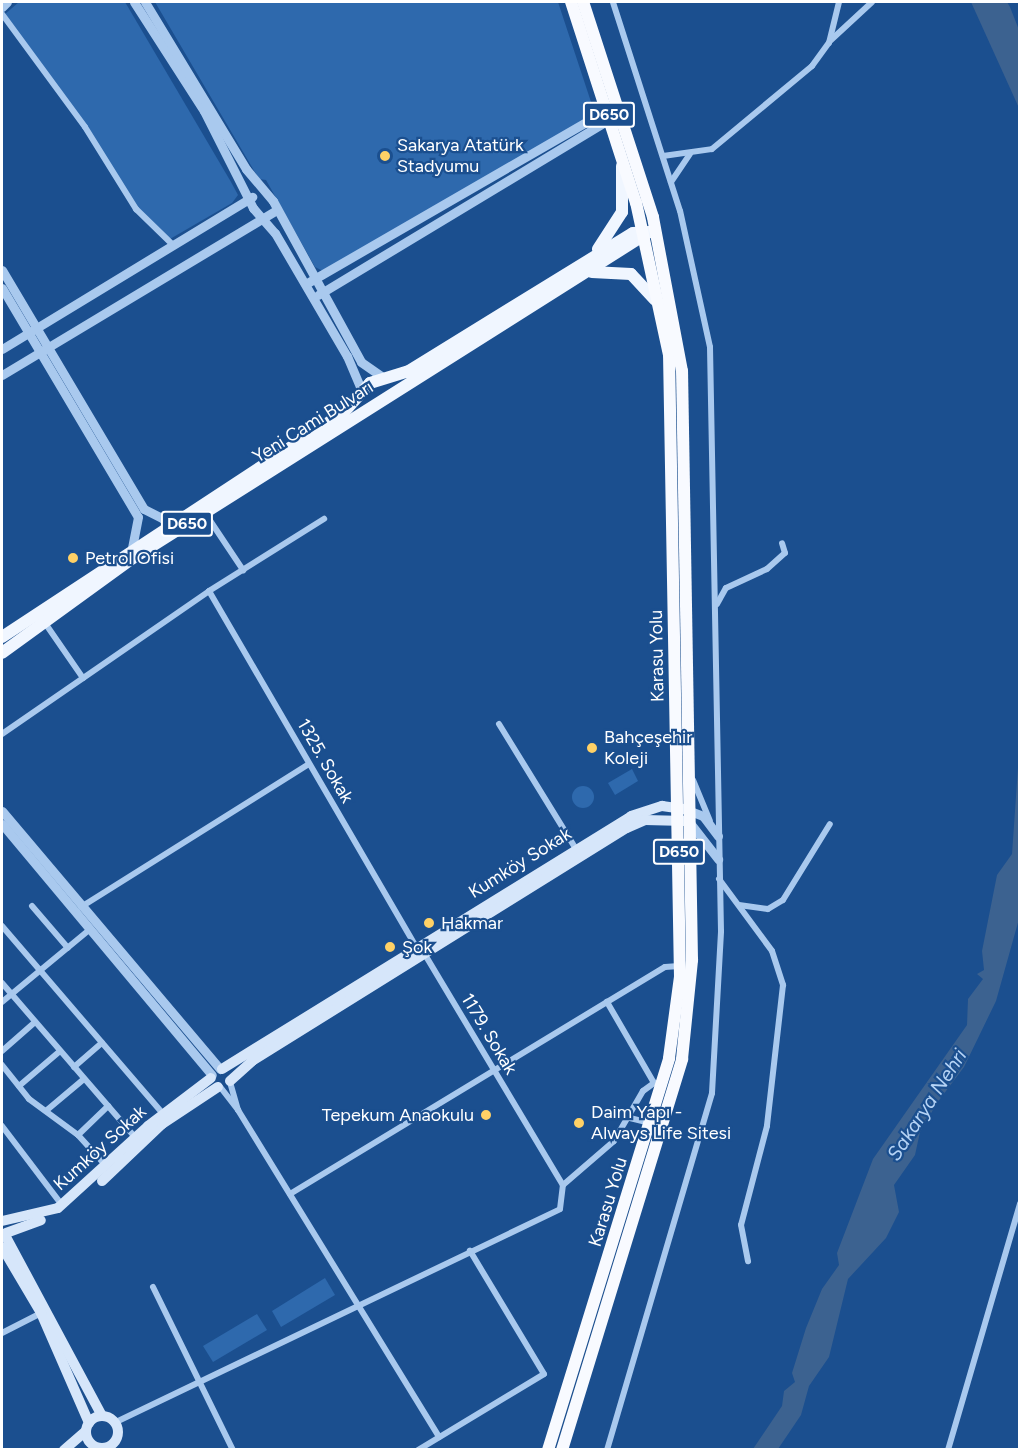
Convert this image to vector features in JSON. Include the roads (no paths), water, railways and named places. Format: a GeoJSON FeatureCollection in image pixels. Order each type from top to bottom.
{"type":"FeatureCollection","features":[{"type":"Feature","properties":{"kind":"highway","name":"Karasu Yolu"},"geometry":{"type":"LineString","coordinates":[[548,1449],[651,1123],[680,966],[684,815],[673,431],[665,323],[649,235],[571,2]]}},
{"type":"Feature","properties":{"kind":"highway","name":"Karasu Yolu"},"geometry":{"type":"LineString","coordinates":[[583,2],[653,217],[649,235]]}},
{"type":"Feature","properties":{"kind":"highway"},"geometry":{"type":"LineString","coordinates":[[562,1449],[682,1059],[692,960],[684,815],[689,769],[682,371],[649,235]]}},
{"type":"Feature","properties":{"kind":"main road"},"geometry":{"type":"LineString","coordinates":[[580,270],[615,229],[624,196],[621,152]]}},
{"type":"Feature","properties":{"kind":"main road","name":"Yeni Cami Bulvarı"},"geometry":{"type":"LineString","coordinates":[[2,638],[132,548],[344,412],[362,391],[384,378],[406,372],[580,270],[649,235]]}},
{"type":"Feature","properties":{"kind":"main road"},"geometry":{"type":"LineString","coordinates":[[580,270],[620,270],[641,280],[665,323]]}},
{"type":"Feature","properties":{"kind":"main road","name":"Yeni Cami Bulvarı"},"geometry":{"type":"LineString","coordinates":[[2,653],[205,513],[383,400],[580,270]]}},
{"type":"Feature","properties":{"kind":"main road"},"geometry":{"type":"LineString","coordinates":[[362,391],[365,401],[383,400],[384,378]]}},
{"type":"Feature","properties":{"kind":"main road","name":"Kumköy Sokak"},"geometry":{"type":"LineString","coordinates":[[2,1221],[62,1205],[107,1167],[163,1114],[252,1061],[420,950],[645,810],[684,815]]}},
{"type":"Feature","properties":{"kind":"main road","name":"Kumköy Sokak"},"geometry":{"type":"LineString","coordinates":[[4,1235],[82,1196],[162,1124],[221,1078]]}},
{"type":"Feature","properties":{"kind":"main road"},"geometry":{"type":"LineString","coordinates":[[2,1221],[4,1235],[102,1416],[116,1422],[107,1446]]}},
{"type":"Feature","properties":{"kind":"main road"},"geometry":{"type":"LineString","coordinates":[[2,1247],[41,1313],[87,1427],[107,1446]]}},
{"type":"Feature","properties":{"kind":"main road"},"geometry":{"type":"LineString","coordinates":[[64,1449],[102,1416]]}},
{"type":"Feature","properties":{"kind":"main road"},"geometry":{"type":"LineString","coordinates":[[73,1449],[107,1446]]}},
{"type":"Feature","properties":{"kind":"street"},"geometry":{"type":"LineString","coordinates":[[2,6],[7,2]]}},
{"type":"Feature","properties":{"kind":"street"},"geometry":{"type":"LineString","coordinates":[[134,2],[204,111],[261,219],[309,282],[361,362],[384,378]]}},
{"type":"Feature","properties":{"kind":"street"},"geometry":{"type":"LineString","coordinates":[[145,2],[277,210],[309,282]]}},
{"type":"Feature","properties":{"kind":"street"},"geometry":{"type":"LineString","coordinates":[[607,1449],[712,1093],[719,879],[717,604],[710,347],[671,183],[613,2]]}},
{"type":"Feature","properties":{"kind":"street"},"geometry":{"type":"LineString","coordinates":[[828,43],[838,2]]}},
{"type":"Feature","properties":{"kind":"street"},"geometry":{"type":"LineString","coordinates":[[663,156],[690,154],[712,149],[812,66],[828,43],[872,2]]}},
{"type":"Feature","properties":{"kind":"street"},"geometry":{"type":"LineString","coordinates":[[2,14],[136,209],[173,245]]}},
{"type":"Feature","properties":{"kind":"street"},"geometry":{"type":"LineString","coordinates":[[309,282],[609,114]]}},
{"type":"Feature","properties":{"kind":"street"},"geometry":{"type":"LineString","coordinates":[[317,295],[609,114]]}},
{"type":"Feature","properties":{"kind":"street"},"geometry":{"type":"LineString","coordinates":[[671,183],[690,154]]}},
{"type":"Feature","properties":{"kind":"street"},"geometry":{"type":"LineString","coordinates":[[2,349],[173,245],[251,202],[255,192],[263,190]]}},
{"type":"Feature","properties":{"kind":"street"},"geometry":{"type":"LineString","coordinates":[[2,375],[277,210]]}},
{"type":"Feature","properties":{"kind":"street"},"geometry":{"type":"LineString","coordinates":[[2,270],[32,331],[138,517],[132,548]]}},
{"type":"Feature","properties":{"kind":"street"},"geometry":{"type":"LineString","coordinates":[[2,288],[32,331]]}},
{"type":"Feature","properties":{"kind":"street"},"geometry":{"type":"LineString","coordinates":[[317,295],[362,391]]}},
{"type":"Feature","properties":{"kind":"street"},"geometry":{"type":"LineString","coordinates":[[43,350],[144,509],[162,518],[181,516]]}},
{"type":"Feature","properties":{"kind":"street"},"geometry":{"type":"LineString","coordinates":[[205,513],[243,570]]}},
{"type":"Feature","properties":{"kind":"street"},"geometry":{"type":"LineString","coordinates":[[2,734],[209,591],[324,519]]}},
{"type":"Feature","properties":{"kind":"street"},"geometry":{"type":"LineString","coordinates":[[717,604],[726,588],[767,569],[784,553],[782,543]]}},
{"type":"Feature","properties":{"kind":"street","name":"1325. Sokak"},"geometry":{"type":"LineString","coordinates":[[209,591],[420,950]]}},
{"type":"Feature","properties":{"kind":"street"},"geometry":{"type":"LineString","coordinates":[[45,622],[83,678]]}},
{"type":"Feature","properties":{"kind":"street"},"geometry":{"type":"LineString","coordinates":[[499,724],[578,852]]}},
{"type":"Feature","properties":{"kind":"street"},"geometry":{"type":"LineString","coordinates":[[81,907],[309,764]]}},
{"type":"Feature","properties":{"kind":"street"},"geometry":{"type":"LineString","coordinates":[[689,769],[718,836]]}},
{"type":"Feature","properties":{"kind":"street"},"geometry":{"type":"LineString","coordinates":[[2,811],[221,1078],[238,1110],[439,1437]]}},
{"type":"Feature","properties":{"kind":"street"},"geometry":{"type":"LineString","coordinates":[[684,815],[712,824]]}},
{"type":"Feature","properties":{"kind":"street"},"geometry":{"type":"LineString","coordinates":[[684,815],[718,859]]}},
{"type":"Feature","properties":{"kind":"street"},"geometry":{"type":"LineString","coordinates":[[2,824],[89,930],[221,1078],[238,1110]]}},
{"type":"Feature","properties":{"kind":"street"},"geometry":{"type":"LineString","coordinates":[[738,905],[768,909],[783,900],[830,824]]}},
{"type":"Feature","properties":{"kind":"street"},"geometry":{"type":"LineString","coordinates":[[719,879],[772,951],[783,985],[767,1126],[741,1225],[748,1261]]}},
{"type":"Feature","properties":{"kind":"street"},"geometry":{"type":"LineString","coordinates":[[32,906],[68,948]]}},
{"type":"Feature","properties":{"kind":"street"},"geometry":{"type":"LineString","coordinates":[[2,926],[163,1114]]}},
{"type":"Feature","properties":{"kind":"street"},"geometry":{"type":"LineString","coordinates":[[2,1002],[89,930]]}},
{"type":"Feature","properties":{"kind":"street","name":"1179. Sokak"},"geometry":{"type":"LineString","coordinates":[[420,950],[563,1185]]}},
{"type":"Feature","properties":{"kind":"street"},"geometry":{"type":"LineString","coordinates":[[290,1194],[665,967],[680,966]]}},
{"type":"Feature","properties":{"kind":"street"},"geometry":{"type":"LineString","coordinates":[[2,983],[136,1138]]}},
{"type":"Feature","properties":{"kind":"street"},"geometry":{"type":"LineString","coordinates":[[116,1422],[357,1303],[560,1209],[563,1185],[593,1163],[630,1118],[643,1091],[658,1081],[648,1073],[607,1002]]}},
{"type":"Feature","properties":{"kind":"street"},"geometry":{"type":"LineString","coordinates":[[2,1051],[35,1022]]}},
{"type":"Feature","properties":{"kind":"street"},"geometry":{"type":"LineString","coordinates":[[74,1067],[102,1043]]}},
{"type":"Feature","properties":{"kind":"street"},"geometry":{"type":"LineString","coordinates":[[19,1086],[60,1051]]}},
{"type":"Feature","properties":{"kind":"street"},"geometry":{"type":"LineString","coordinates":[[2,1065],[19,1086],[78,1135],[107,1167]]}},
{"type":"Feature","properties":{"kind":"street"},"geometry":{"type":"LineString","coordinates":[[47,1110],[84,1079]]}},
{"type":"Feature","properties":{"kind":"street"},"geometry":{"type":"LineString","coordinates":[[78,1135],[108,1106]]}},
{"type":"Feature","properties":{"kind":"street"},"geometry":{"type":"LineString","coordinates":[[630,1118],[651,1123]]}},
{"type":"Feature","properties":{"kind":"street"},"geometry":{"type":"LineString","coordinates":[[2,1126],[62,1205]]}},
{"type":"Feature","properties":{"kind":"street"},"geometry":{"type":"LineString","coordinates":[[948,1449],[1020,1203]]}},
{"type":"Feature","properties":{"kind":"street"},"geometry":{"type":"LineString","coordinates":[[418,1449],[544,1374],[470,1251]]}},
{"type":"Feature","properties":{"kind":"street"},"geometry":{"type":"LineString","coordinates":[[153,1287],[233,1449]]}},
{"type":"Feature","properties":{"kind":"street"},"geometry":{"type":"LineString","coordinates":[[2,1333],[41,1313]]}},
{"type":"Feature","properties":{"kind":"water"},"geometry":{"type":"Polygon","coordinates":[[[971,2],[1007,2],[1010,7],[1019,30],[1019,108],[971,2]]]}},
{"type":"Feature","properties":{"kind":"water","name":"Sakarya Nehri"},"geometry":{"type":"Polygon","coordinates":[[[1019,753],[1019,919],[996,1001],[964,1067],[937,1103],[920,1132],[915,1155],[894,1185],[899,1212],[886,1238],[848,1279],[829,1357],[809,1386],[801,1415],[778,1449],[753,1449],[782,1406],[784,1391],[795,1382],[792,1373],[806,1328],[822,1289],[839,1265],[837,1253],[873,1159],[967,1025],[968,999],[983,979],[977,974],[984,970],[982,951],[997,875],[1012,854],[1019,753]]]}},
{"type":"Feature","properties":{"kind":"place","name":"Sakarya Atatürk Stadyumu"},"geometry":{"type":"Point","coordinates":[385,156]}},
{"type":"Feature","properties":{"kind":"place","name":"Petrol Ofisi"},"geometry":{"type":"Point","coordinates":[73,558]}},
{"type":"Feature","properties":{"kind":"place","name":"Bahçeşehir Koleji"},"geometry":{"type":"Point","coordinates":[592,748]}},
{"type":"Feature","properties":{"kind":"place","name":"Hakmar"},"geometry":{"type":"Point","coordinates":[429,923]}},
{"type":"Feature","properties":{"kind":"place","name":"Şok"},"geometry":{"type":"Point","coordinates":[390,947]}},
{"type":"Feature","properties":{"kind":"place","name":"Tepekum Anaokulu"},"geometry":{"type":"Point","coordinates":[486,1115]}},
{"type":"Feature","properties":{"kind":"place","name":"Daim Yapı - Always Life Sitesi"},"geometry":{"type":"Point","coordinates":[579,1123]}}]}
